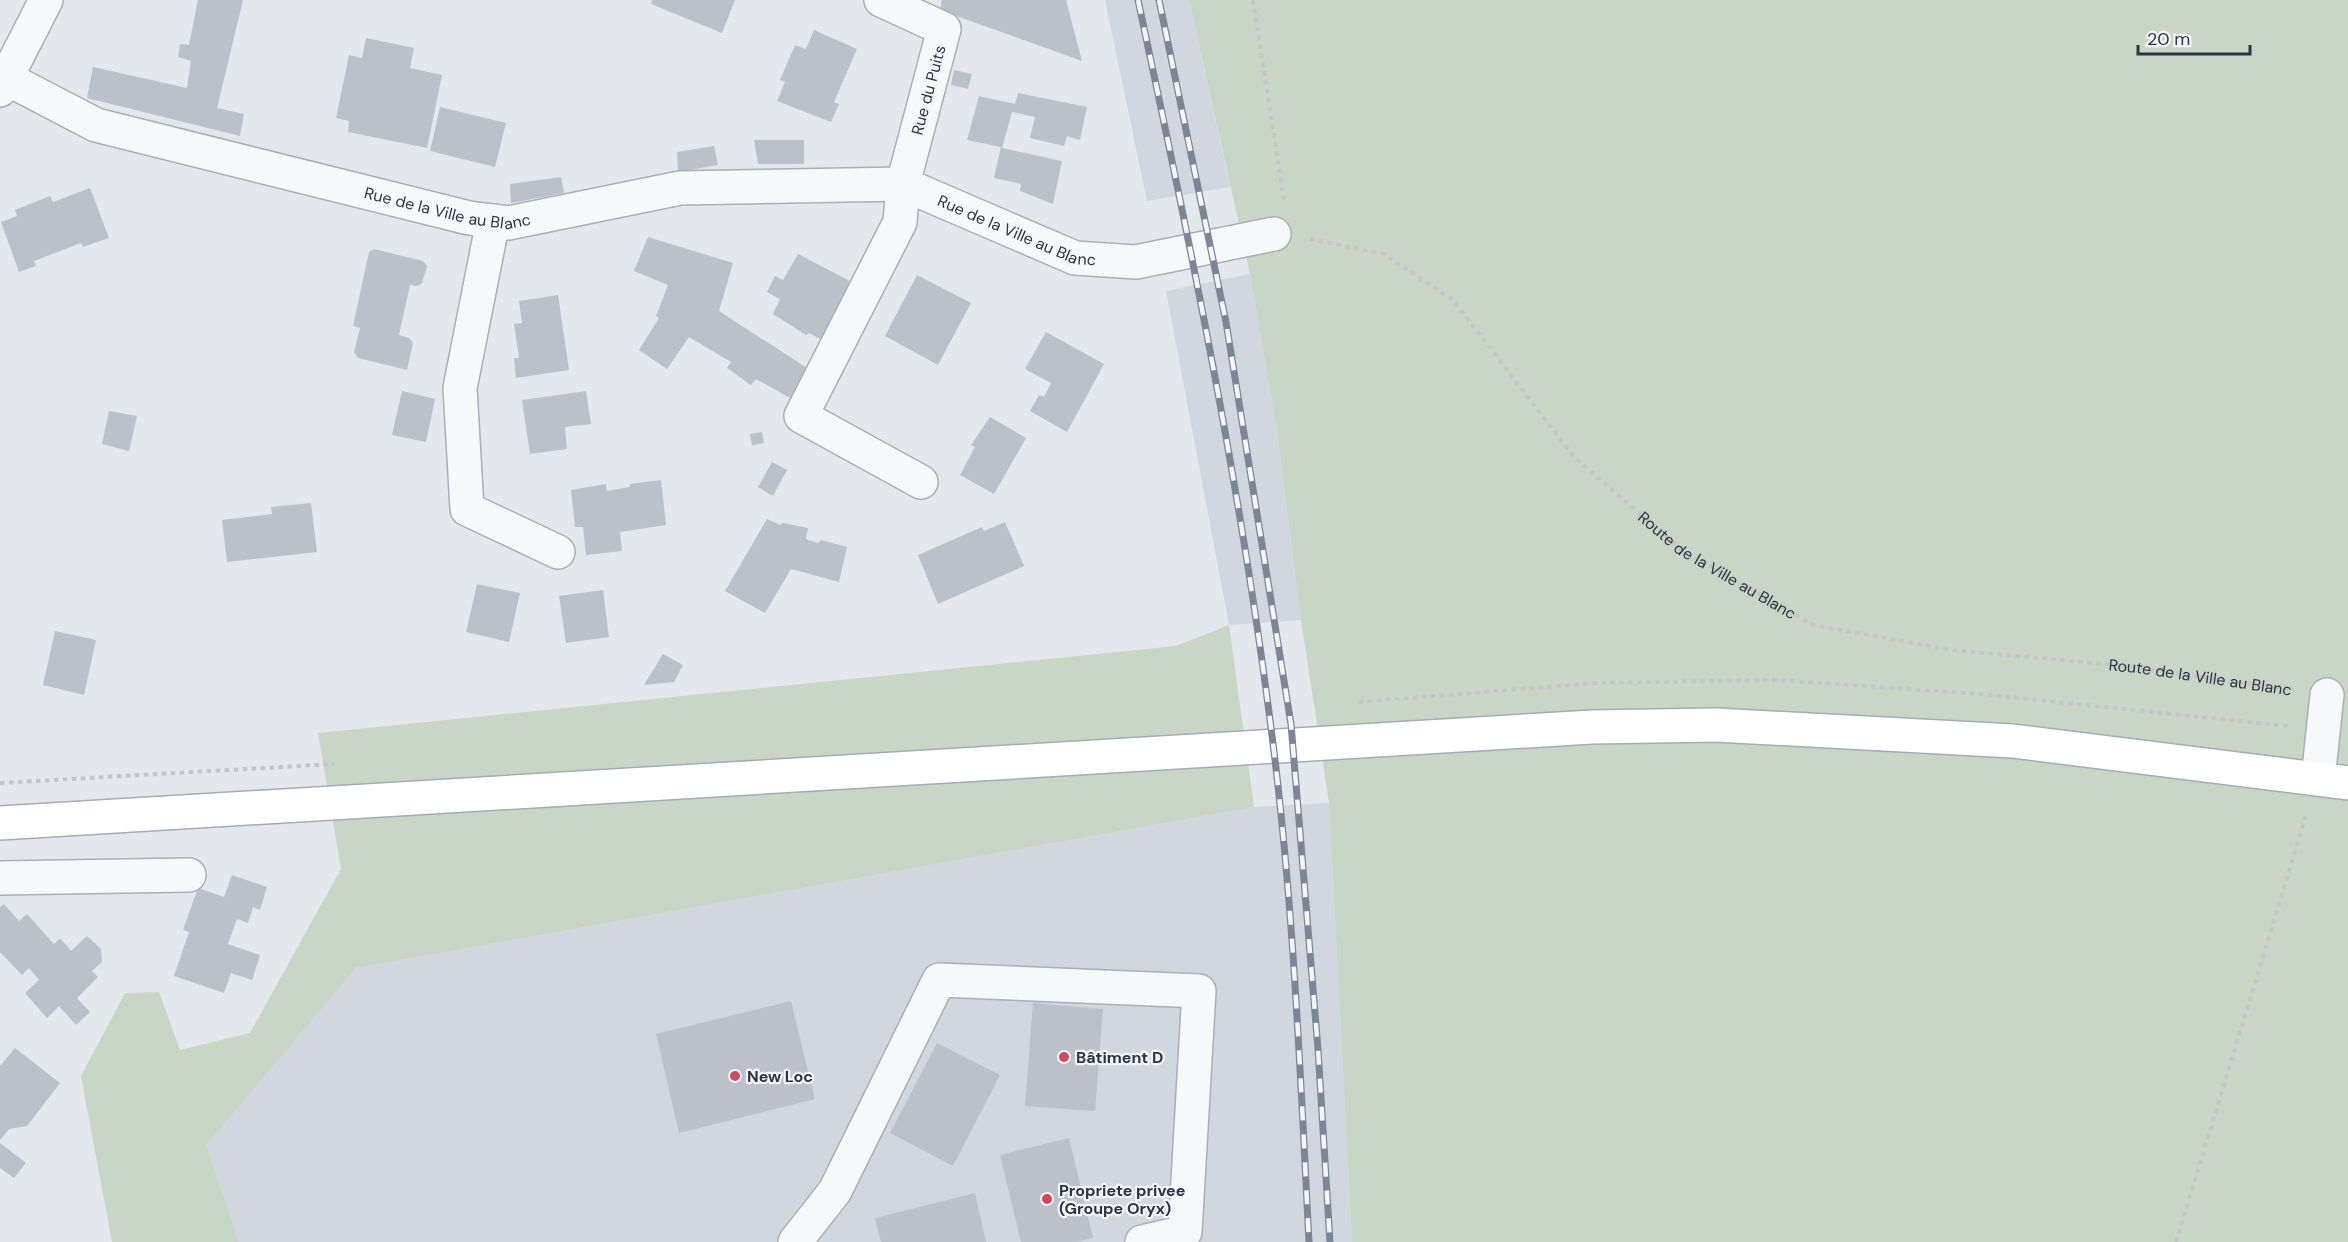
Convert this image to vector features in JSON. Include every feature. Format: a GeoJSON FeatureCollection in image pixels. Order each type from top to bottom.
{"type":"FeatureCollection","features":[{"type":"Feature","properties":{"kind":"main road"},"geometry":{"type":"LineString","coordinates":[[0,823],[1592,727],[1716,725],[2013,741],[2333,781]]}},
{"type":"Feature","properties":{"kind":"street"},"geometry":{"type":"LineString","coordinates":[[3,81],[46,0]]}},
{"type":"Feature","properties":{"kind":"street","name":"Rue du Puits"},"geometry":{"type":"LineString","coordinates":[[881,0],[944,29],[903,184]]}},
{"type":"Feature","properties":{"kind":"street","name":"Rue de la Ville au Blanc"},"geometry":{"type":"LineString","coordinates":[[3,81],[96,125],[458,215],[508,223],[680,188],[903,184],[1075,258],[1136,262],[1274,234]]}},
{"type":"Feature","properties":{"kind":"street"},"geometry":{"type":"LineString","coordinates":[[903,184],[900,222],[801,416],[921,482]]}},
{"type":"Feature","properties":{"kind":"street"},"geometry":{"type":"LineString","coordinates":[[493,221],[460,388],[467,509],[558,552]]}},
{"type":"Feature","properties":{"kind":"street"},"geometry":{"type":"LineString","coordinates":[[2327,695],[2333,781]]}},
{"type":"Feature","properties":{"kind":"street"},"geometry":{"type":"LineString","coordinates":[[0,878],[189,875]]}},
{"type":"Feature","properties":{"kind":"street"},"geometry":{"type":"LineString","coordinates":[[795,1242],[835,1191],[939,980],[1199,991],[1185,1232],[1142,1242]]}},
{"type":"Feature","properties":{"kind":"path"},"geometry":{"type":"LineString","coordinates":[[1253,0],[1285,196],[1274,234]]}},
{"type":"Feature","properties":{"kind":"path","name":"Route de la Ville au Blanc"},"geometry":{"type":"LineString","coordinates":[[1274,234],[1384,254],[1453,300],[1574,457],[1681,549],[1813,625],[1953,650],[2138,667],[2327,695]]}},
{"type":"Feature","properties":{"kind":"path"},"geometry":{"type":"LineString","coordinates":[[2176,1242],[2306,813],[2333,781]]}},
{"type":"Feature","properties":{"kind":"path"},"geometry":{"type":"LineString","coordinates":[[2296,810],[2317,815]]}},
{"type":"Feature","properties":{"kind":"shaded area"},"geometry":{"type":"Polygon","coordinates":[[[1105,0],[1189,0],[1230,187],[1147,201],[1105,0]]]}},
{"type":"Feature","properties":{"kind":"shaded area"},"geometry":{"type":"Polygon","coordinates":[[[1250,274],[1277,430],[1301,620],[1229,625],[1166,291],[1250,274]]]}},
{"type":"Feature","properties":{"kind":"shaded area"},"geometry":{"type":"Polygon","coordinates":[[[1329,803],[1352,1242],[239,1242],[205,1145],[356,968],[1254,807],[1329,803]]]}},
{"type":"Feature","properties":{"kind":"green space"},"geometry":{"type":"Polygon","coordinates":[[[1189,0],[2348,0],[2348,1242],[1352,1242],[1329,803],[1301,620],[1277,430],[1250,274],[1189,0]]]}},
{"type":"Feature","properties":{"kind":"green space"},"geometry":{"type":"Polygon","coordinates":[[[1229,625],[1254,807],[356,968],[206,1145],[239,1242],[112,1242],[81,1076],[125,993],[159,992],[180,1050],[250,1033],[341,869],[318,733],[1176,646],[1229,625]]]}},
{"type":"Feature","properties":{"kind":"building"},"geometry":{"type":"Polygon","coordinates":[[[198,0],[243,0],[217,108],[244,114],[240,136],[87,98],[93,67],[187,88],[191,61],[178,57],[180,44],[189,45],[198,0]]]}},
{"type":"Feature","properties":{"kind":"building"},"geometry":{"type":"Polygon","coordinates":[[[652,0],[735,0],[722,33],[651,4],[652,0]]]}},
{"type":"Feature","properties":{"kind":"building"},"geometry":{"type":"Polygon","coordinates":[[[942,0],[1066,0],[1082,61],[940,10],[942,0]]]}},
{"type":"Feature","properties":{"kind":"building"},"geometry":{"type":"Polygon","coordinates":[[[814,30],[857,49],[834,102],[839,104],[831,122],[777,101],[785,82],[780,80],[795,45],[806,49],[814,30]]]}},
{"type":"Feature","properties":{"kind":"building"},"geometry":{"type":"Polygon","coordinates":[[[366,38],[414,48],[410,68],[442,75],[427,148],[348,132],[349,121],[336,118],[349,55],[362,58],[366,38]]]}},
{"type":"Feature","properties":{"kind":"building"},"geometry":{"type":"Polygon","coordinates":[[[954,70],[972,74],[968,89],[951,85],[954,70]]]}},
{"type":"Feature","properties":{"kind":"building"},"geometry":{"type":"Polygon","coordinates":[[[1018,93],[1087,107],[1080,140],[1067,136],[1064,146],[1030,138],[1035,117],[1012,112],[1002,148],[1062,161],[1053,204],[1020,191],[1021,184],[994,178],[1001,147],[967,140],[979,96],[1015,104],[1018,93]]]}},
{"type":"Feature","properties":{"kind":"building"},"geometry":{"type":"Polygon","coordinates":[[[440,107],[506,123],[495,167],[430,151],[440,107]]]}},
{"type":"Feature","properties":{"kind":"building"},"geometry":{"type":"Polygon","coordinates":[[[754,140],[804,140],[804,164],[758,164],[754,140]]]}},
{"type":"Feature","properties":{"kind":"building"},"geometry":{"type":"Polygon","coordinates":[[[714,146],[718,165],[678,172],[677,152],[714,146]]]}},
{"type":"Feature","properties":{"kind":"building"},"geometry":{"type":"Polygon","coordinates":[[[561,177],[564,193],[511,203],[510,184],[561,177]]]}},
{"type":"Feature","properties":{"kind":"building"},"geometry":{"type":"Polygon","coordinates":[[[90,188],[109,238],[83,247],[81,243],[34,261],[36,266],[19,272],[1,222],[17,216],[15,210],[50,196],[53,202],[90,188]]]}},
{"type":"Feature","properties":{"kind":"building"},"geometry":{"type":"Polygon","coordinates":[[[648,237],[733,263],[719,311],[807,368],[792,399],[756,379],[751,385],[727,368],[731,362],[689,337],[667,369],[639,350],[659,318],[656,316],[668,285],[634,271],[648,237]]]}},
{"type":"Feature","properties":{"kind":"building"},"geometry":{"type":"Polygon","coordinates":[[[374,249],[423,261],[427,266],[422,283],[417,286],[410,285],[399,335],[409,338],[413,343],[407,370],[358,358],[354,352],[360,328],[353,326],[369,252],[374,249]]]}},
{"type":"Feature","properties":{"kind":"building"},"geometry":{"type":"Polygon","coordinates":[[[798,254],[850,281],[822,340],[809,333],[806,335],[773,314],[780,299],[767,292],[775,276],[783,280],[798,254]]]}},
{"type":"Feature","properties":{"kind":"building"},"geometry":{"type":"Polygon","coordinates":[[[917,275],[971,303],[938,365],[885,336],[917,275]]]}},
{"type":"Feature","properties":{"kind":"building"},"geometry":{"type":"Polygon","coordinates":[[[558,295],[569,370],[516,378],[514,358],[519,358],[514,324],[522,323],[519,301],[558,295]]]}},
{"type":"Feature","properties":{"kind":"building"},"geometry":{"type":"Polygon","coordinates":[[[1046,332],[1104,364],[1067,432],[1030,411],[1039,395],[1044,397],[1051,383],[1025,369],[1046,332]]]}},
{"type":"Feature","properties":{"kind":"building"},"geometry":{"type":"Polygon","coordinates":[[[402,391],[435,399],[426,442],[392,435],[402,391]]]}},
{"type":"Feature","properties":{"kind":"building"},"geometry":{"type":"Polygon","coordinates":[[[586,391],[591,424],[565,427],[567,449],[530,454],[522,400],[586,391]]]}},
{"type":"Feature","properties":{"kind":"building"},"geometry":{"type":"Polygon","coordinates":[[[109,411],[137,416],[129,451],[102,444],[109,411]]]}},
{"type":"Feature","properties":{"kind":"building"},"geometry":{"type":"Polygon","coordinates":[[[990,417],[1026,438],[994,494],[960,475],[975,447],[971,445],[990,417]]]}},
{"type":"Feature","properties":{"kind":"building"},"geometry":{"type":"Polygon","coordinates":[[[762,432],[764,443],[752,445],[750,434],[762,432]]]}},
{"type":"Feature","properties":{"kind":"building"},"geometry":{"type":"Polygon","coordinates":[[[772,462],[787,470],[773,496],[758,487],[772,462]]]}},
{"type":"Feature","properties":{"kind":"building"},"geometry":{"type":"Polygon","coordinates":[[[661,480],[666,525],[620,532],[622,551],[586,555],[583,527],[575,527],[571,490],[606,484],[607,491],[630,487],[630,484],[661,480]]]}},
{"type":"Feature","properties":{"kind":"building"},"geometry":{"type":"Polygon","coordinates":[[[311,503],[317,552],[227,562],[222,520],[272,514],[271,507],[311,503]]]}},
{"type":"Feature","properties":{"kind":"building"},"geometry":{"type":"Polygon","coordinates":[[[767,519],[780,525],[783,523],[808,528],[806,538],[808,540],[818,543],[821,540],[847,547],[839,582],[791,569],[765,613],[725,591],[767,519]]]}},
{"type":"Feature","properties":{"kind":"building"},"geometry":{"type":"Polygon","coordinates":[[[1005,522],[1024,566],[938,604],[918,555],[982,527],[984,531],[1005,522]]]}},
{"type":"Feature","properties":{"kind":"building"},"geometry":{"type":"Polygon","coordinates":[[[477,584],[520,593],[509,642],[466,632],[477,584]]]}},
{"type":"Feature","properties":{"kind":"building"},"geometry":{"type":"Polygon","coordinates":[[[603,590],[609,637],[566,643],[559,596],[603,590]]]}},
{"type":"Feature","properties":{"kind":"building"},"geometry":{"type":"Polygon","coordinates":[[[55,631],[96,640],[84,695],[43,685],[55,631]]]}},
{"type":"Feature","properties":{"kind":"building"},"geometry":{"type":"Polygon","coordinates":[[[663,654],[683,665],[674,682],[644,685],[663,654]]]}},
{"type":"Feature","properties":{"kind":"building"},"geometry":{"type":"Polygon","coordinates":[[[232,875],[267,887],[260,910],[253,907],[248,923],[237,919],[228,944],[260,955],[252,980],[231,973],[224,993],[174,976],[189,932],[183,930],[198,888],[224,897],[232,875]]]}},
{"type":"Feature","properties":{"kind":"building"},"geometry":{"type":"Polygon","coordinates":[[[4,904],[19,921],[27,914],[54,944],[60,938],[71,951],[87,936],[101,949],[102,962],[92,971],[98,977],[77,998],[90,1012],[76,1025],[59,1006],[47,1018],[25,993],[39,980],[29,968],[22,975],[0,952],[0,907],[4,904]]]}},
{"type":"Feature","properties":{"kind":"building"},"geometry":{"type":"Polygon","coordinates":[[[791,1001],[815,1099],[679,1133],[656,1034],[791,1001]]]}},
{"type":"Feature","properties":{"kind":"building","name":"Bâtiment D"},"geometry":{"type":"Polygon","coordinates":[[[1033,1003],[1103,1009],[1095,1111],[1025,1106],[1033,1003]]]}},
{"type":"Feature","properties":{"kind":"building"},"geometry":{"type":"Polygon","coordinates":[[[937,1043],[1000,1075],[953,1166],[890,1133],[937,1043]]]}},
{"type":"Feature","properties":{"kind":"building"},"geometry":{"type":"Polygon","coordinates":[[[15,1048],[60,1083],[27,1126],[9,1129],[0,1140],[0,1066],[15,1048]]]}},
{"type":"Feature","properties":{"kind":"building"},"geometry":{"type":"Polygon","coordinates":[[[1069,1138],[1093,1238],[1076,1242],[1021,1242],[1000,1155],[1069,1138]]]}},
{"type":"Feature","properties":{"kind":"building"},"geometry":{"type":"Polygon","coordinates":[[[0,1143],[26,1163],[14,1178],[0,1168],[0,1143]]]}},
{"type":"Feature","properties":{"kind":"building"},"geometry":{"type":"Polygon","coordinates":[[[975,1193],[986,1242],[881,1242],[875,1218],[975,1193]]]}},
{"type":"Feature","properties":{"kind":"railway"},"geometry":{"type":"LineString","coordinates":[[1138,0],[1212,358],[1258,629],[1285,850],[1299,1046],[1309,1242]]}},
{"type":"Feature","properties":{"kind":"railway"},"geometry":{"type":"LineString","coordinates":[[1159,0],[1226,322],[1291,724],[1318,1049],[1330,1242]]}},
{"type":"Feature","properties":{"kind":"place","name":"Bâtiment D"},"geometry":{"type":"Point","coordinates":[1064,1057]}},
{"type":"Feature","properties":{"kind":"place","name":"New Loc"},"geometry":{"type":"Point","coordinates":[735,1076]}},
{"type":"Feature","properties":{"kind":"place","name":"Propriete privee (Groupe Oryx)"},"geometry":{"type":"Point","coordinates":[1047,1199]}}]}
